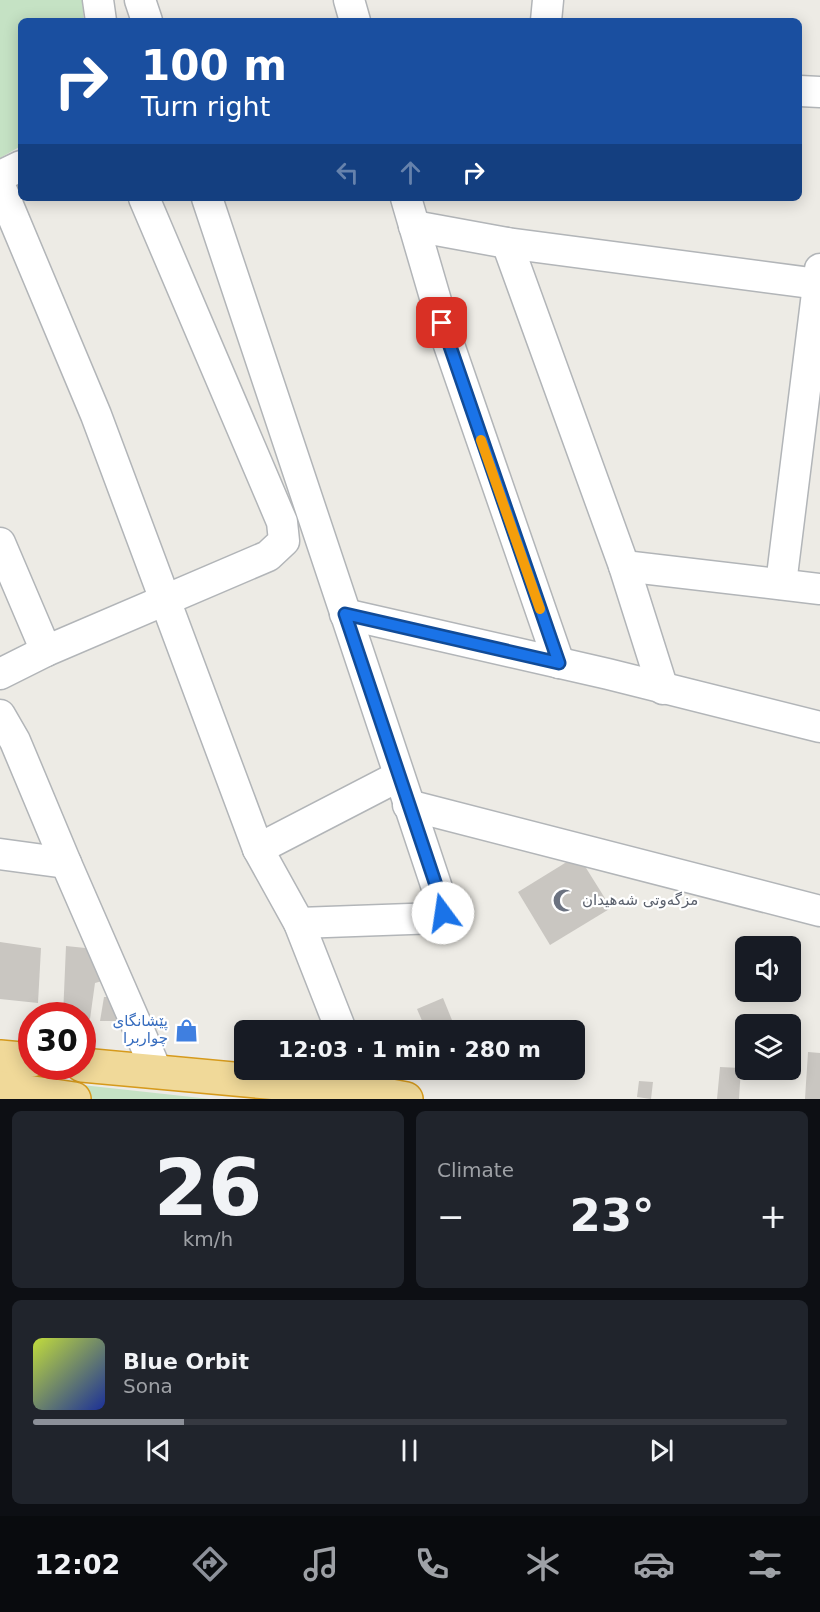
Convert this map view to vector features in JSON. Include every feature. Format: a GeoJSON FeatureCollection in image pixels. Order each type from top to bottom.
{"type":"FeatureCollection","features":[{"type":"Feature","properties":{"kind":"highway"},"geometry":{"type":"LineString","coordinates":[[0,1058],[18,1059]]}},
{"type":"Feature","properties":{"kind":"highway"},"geometry":{"type":"LineString","coordinates":[[96,1066],[157,1072],[234,1075]]}},
{"type":"Feature","properties":{"kind":"highway"},"geometry":{"type":"LineString","coordinates":[[360,1080],[406,1099]]}},
{"type":"Feature","properties":{"kind":"highway"},"geometry":{"type":"LineString","coordinates":[[0,1088],[74,1099]]}},
{"type":"Feature","properties":{"kind":"street"},"geometry":{"type":"LineString","coordinates":[[98,0],[101,18]]}},
{"type":"Feature","properties":{"kind":"street"},"geometry":{"type":"LineString","coordinates":[[140,0],[146,18]]}},
{"type":"Feature","properties":{"kind":"street"},"geometry":{"type":"LineString","coordinates":[[349,0],[354,18]]}},
{"type":"Feature","properties":{"kind":"street"},"geometry":{"type":"LineString","coordinates":[[546,18],[548,0]]}},
{"type":"Feature","properties":{"kind":"street"},"geometry":{"type":"LineString","coordinates":[[802,91],[820,92]]}},
{"type":"Feature","properties":{"kind":"street"},"geometry":{"type":"LineString","coordinates":[[0,176],[18,167]]}},
{"type":"Feature","properties":{"kind":"street"},"geometry":{"type":"LineString","coordinates":[[0,186],[96,415],[258,849],[299,922],[337,1020]]}},
{"type":"Feature","properties":{"kind":"street"},"geometry":{"type":"LineString","coordinates":[[0,674],[46,651],[268,556],[284,541],[282,522],[145,201]]}},
{"type":"Feature","properties":{"kind":"street"},"geometry":{"type":"LineString","coordinates":[[208,201],[443,906],[443,913],[438,918],[299,922]]}},
{"type":"Feature","properties":{"kind":"street"},"geometry":{"type":"LineString","coordinates":[[407,201],[448,342],[559,663]]}},
{"type":"Feature","properties":{"kind":"street"},"geometry":{"type":"LineString","coordinates":[[414,226],[507,243],[819,277],[811,422],[781,584]]}},
{"type":"Feature","properties":{"kind":"street"},"geometry":{"type":"LineString","coordinates":[[507,243],[624,566],[663,689]]}},
{"type":"Feature","properties":{"kind":"street"},"geometry":{"type":"LineString","coordinates":[[0,543],[46,651]]}},
{"type":"Feature","properties":{"kind":"street"},"geometry":{"type":"LineString","coordinates":[[624,566],[820,589]]}},
{"type":"Feature","properties":{"kind":"street"},"geometry":{"type":"LineString","coordinates":[[345,614],[559,663],[820,727]]}},
{"type":"Feature","properties":{"kind":"street"},"geometry":{"type":"LineString","coordinates":[[0,715],[15,741],[157,1072]]}},
{"type":"Feature","properties":{"kind":"street"},"geometry":{"type":"LineString","coordinates":[[258,849],[399,776]]}},
{"type":"Feature","properties":{"kind":"street"},"geometry":{"type":"LineString","coordinates":[[408,805],[820,911]]}},
{"type":"Feature","properties":{"kind":"street"},"geometry":{"type":"LineString","coordinates":[[0,854],[66,863]]}},
{"type":"Feature","properties":{"kind":"street"},"geometry":{"type":"LineString","coordinates":[[0,1088],[8,1099]]}},
{"type":"Feature","properties":{"kind":"green space"},"geometry":{"type":"Polygon","coordinates":[[[0,0],[82,0],[84,18],[18,18],[18,148],[0,158],[0,0]]]}},
{"type":"Feature","properties":{"kind":"green space"},"geometry":{"type":"Polygon","coordinates":[[[64,1083],[210,1099],[58,1099],[64,1083]]]}},
{"type":"Feature","properties":{"kind":"building","name":"مزگەوتی شەهیدان"},"geometry":{"type":"Polygon","coordinates":[[[578,855],[611,908],[550,945],[518,892],[578,855]]]}},
{"type":"Feature","properties":{"kind":"building"},"geometry":{"type":"Polygon","coordinates":[[[0,942],[41,948],[38,1002],[0,999],[0,942]]]}},
{"type":"Feature","properties":{"kind":"building"},"geometry":{"type":"Polygon","coordinates":[[[66,946],[95,949],[102,981],[95,983],[92,1002],[64,1002],[66,946]]]}},
{"type":"Feature","properties":{"kind":"building"},"geometry":{"type":"Polygon","coordinates":[[[104,997],[119,997],[128,1021],[100,1021],[104,997]]]}},
{"type":"Feature","properties":{"kind":"building"},"geometry":{"type":"Polygon","coordinates":[[[443,998],[452,1020],[422,1020],[417,1009],[443,998]]]}},
{"type":"Feature","properties":{"kind":"building"},"geometry":{"type":"Polygon","coordinates":[[[808,1052],[820,1053],[820,1099],[805,1099],[808,1052]]]}},
{"type":"Feature","properties":{"kind":"building"},"geometry":{"type":"Polygon","coordinates":[[[720,1067],[735,1068],[735,1080],[740,1080],[739,1099],[717,1099],[720,1067]]]}},
{"type":"Feature","properties":{"kind":"building"},"geometry":{"type":"Polygon","coordinates":[[[639,1081],[653,1082],[651,1099],[637,1097],[639,1081]]]}},
{"type":"Feature","properties":{"kind":"slow traffic"},"geometry":{"type":"LineString","coordinates":[[481,440],[540,609]]}},
{"type":"Feature","properties":{"kind":"place","name":"مزگەوتی شەهیدان"},"geometry":{"type":"Point","coordinates":[564,900]}},
{"type":"Feature","properties":{"kind":"place","name":"پێشانگای چواربرا"},"geometry":{"type":"Point","coordinates":[186,1030]}},
{"type":"Feature","properties":{"kind":"route"},"geometry":{"type":"LineString","coordinates":[[442,323],[559,663],[345,614],[444,909],[443,913]]}}]}
